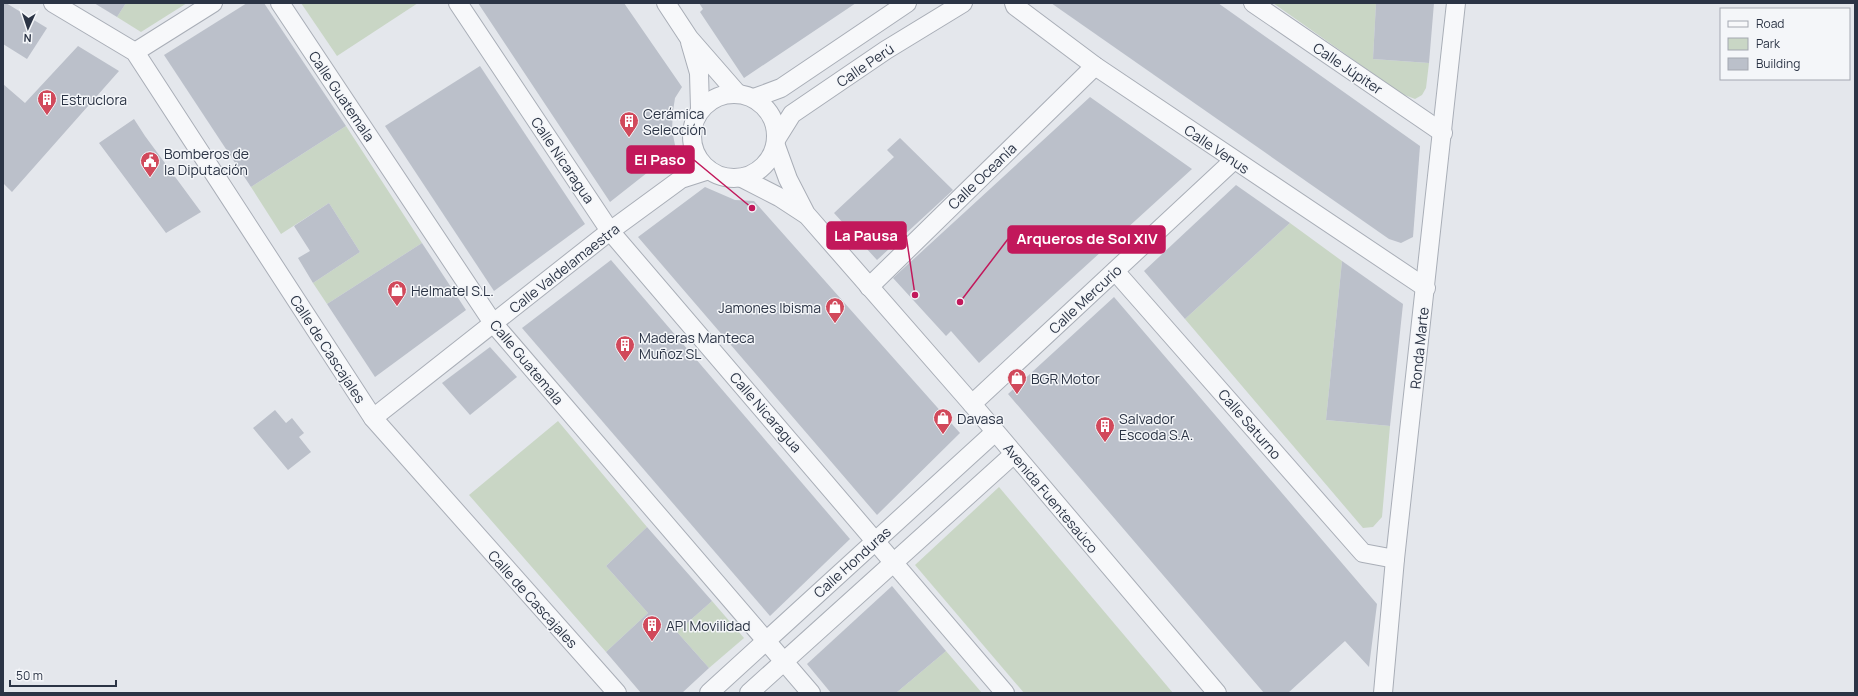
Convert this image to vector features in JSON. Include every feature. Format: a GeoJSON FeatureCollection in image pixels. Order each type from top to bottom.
{"type":"FeatureCollection","features":[{"type":"Feature","properties":{"kind":"street","name":"Calle de Cascajales"},"geometry":{"type":"LineString","coordinates":[[53,3],[135,52],[373,418],[616,693]]}},
{"type":"Feature","properties":{"kind":"street"},"geometry":{"type":"LineString","coordinates":[[135,52],[213,3]]}},
{"type":"Feature","properties":{"kind":"street","name":"Calle Guatemala"},"geometry":{"type":"LineString","coordinates":[[280,3],[493,323],[811,693]]}},
{"type":"Feature","properties":{"kind":"street","name":"Calle Nicaragua"},"geometry":{"type":"LineString","coordinates":[[458,3],[610,231],[876,540],[1005,693]]}},
{"type":"Feature","properties":{"kind":"street"},"geometry":{"type":"LineString","coordinates":[[666,3],[689,38],[745,95],[767,108],[775,122],[776,142],[771,157],[764,167],[753,174],[742,178],[725,177],[709,170],[700,161],[694,150],[692,129],[700,110],[710,100],[723,94],[745,95]]}},
{"type":"Feature","properties":{"kind":"street","name":"Calle Perú"},"geometry":{"type":"LineString","coordinates":[[745,95],[781,88],[907,3]]}},
{"type":"Feature","properties":{"kind":"street","name":"Calle Perú"},"geometry":{"type":"LineString","coordinates":[[776,142],[792,114],[886,50],[963,3]]}},
{"type":"Feature","properties":{"kind":"street","name":"Calle Venus"},"geometry":{"type":"LineString","coordinates":[[1014,3],[1015,6],[1095,66],[1426,288]]}},
{"type":"Feature","properties":{"kind":"street","name":"Calle Júpiter"},"geometry":{"type":"LineString","coordinates":[[1252,3],[1443,133]]}},
{"type":"Feature","properties":{"kind":"street","name":"Ronda Marte"},"geometry":{"type":"LineString","coordinates":[[1383,693],[1395,559],[1426,288],[1456,3]]}},
{"type":"Feature","properties":{"kind":"street"},"geometry":{"type":"LineString","coordinates":[[689,38],[699,73],[700,110]]}},
{"type":"Feature","properties":{"kind":"street","name":"Calle Oceanía"},"geometry":{"type":"LineString","coordinates":[[869,286],[1095,66]]}},
{"type":"Feature","properties":{"kind":"street","name":"Avenida Fuentesaúco"},"geometry":{"type":"LineString","coordinates":[[776,142],[788,179],[806,214],[972,404],[1217,693]]}},
{"type":"Feature","properties":{"kind":"street","name":"Calle Valdelamaestra"},"geometry":{"type":"LineString","coordinates":[[681,179],[694,150]]}},
{"type":"Feature","properties":{"kind":"street","name":"Calle Mercurio"},"geometry":{"type":"LineString","coordinates":[[972,404],[1234,160]]}},
{"type":"Feature","properties":{"kind":"street","name":"Calle Valdelamaestra"},"geometry":{"type":"LineString","coordinates":[[373,418],[610,231],[681,179],[709,170]]}},
{"type":"Feature","properties":{"kind":"street","name":"Avenida Fuentesaúco"},"geometry":{"type":"LineString","coordinates":[[742,178],[779,197],[806,214]]}},
{"type":"Feature","properties":{"kind":"street","name":"Calle Saturno"},"geometry":{"type":"LineString","coordinates":[[1115,271],[1363,553],[1395,559]]}},
{"type":"Feature","properties":{"kind":"street","name":"Calle Honduras"},"geometry":{"type":"LineString","coordinates":[[709,693],[995,432]]}},
{"type":"Feature","properties":{"kind":"street","name":"Calle Honduras"},"geometry":{"type":"LineString","coordinates":[[749,693],[1014,454]]}},
{"type":"Feature","properties":{"kind":"green space"},"geometry":{"type":"Polygon","coordinates":[[[126,3],[187,3],[141,32],[117,17],[126,3]]]}},
{"type":"Feature","properties":{"kind":"green space"},"geometry":{"type":"Polygon","coordinates":[[[301,3],[418,3],[337,56],[301,3]]]}},
{"type":"Feature","properties":{"kind":"green space"},"geometry":{"type":"Polygon","coordinates":[[[1273,3],[1376,3],[1373,59],[1429,63],[1426,88],[1422,95],[1415,99],[1402,94],[1273,3]]]}},
{"type":"Feature","properties":{"kind":"green space"},"geometry":{"type":"Polygon","coordinates":[[[346,126],[422,243],[327,304],[313,283],[360,252],[329,203],[281,234],[251,187],[346,126]]]}},
{"type":"Feature","properties":{"kind":"green space"},"geometry":{"type":"Polygon","coordinates":[[[1290,223],[1342,261],[1326,420],[1390,426],[1382,517],[1373,527],[1363,528],[1185,319],[1290,223]]]}},
{"type":"Feature","properties":{"kind":"green space"},"geometry":{"type":"Polygon","coordinates":[[[558,421],[647,527],[606,566],[648,613],[606,652],[469,495],[558,421]]]}},
{"type":"Feature","properties":{"kind":"green space"},"geometry":{"type":"Polygon","coordinates":[[[999,487],[1173,693],[1024,693],[915,565],[999,487]]]}},
{"type":"Feature","properties":{"kind":"green space"},"geometry":{"type":"Polygon","coordinates":[[[712,601],[744,638],[709,668],[677,632],[712,601]]]}},
{"type":"Feature","properties":{"kind":"green space"},"geometry":{"type":"Polygon","coordinates":[[[946,651],[982,693],[896,693],[946,651]]]}},
{"type":"Feature","properties":{"kind":"building"},"geometry":{"type":"Polygon","coordinates":[[[3,3],[6,3],[47,28],[27,59],[3,44],[3,3]]]}},
{"type":"Feature","properties":{"kind":"building"},"geometry":{"type":"Polygon","coordinates":[[[94,3],[126,3],[117,17],[94,3]]]}},
{"type":"Feature","properties":{"kind":"building"},"geometry":{"type":"Polygon","coordinates":[[[247,3],[264,3],[346,126],[251,187],[164,55],[247,3]]]}},
{"type":"Feature","properties":{"kind":"building"},"geometry":{"type":"Polygon","coordinates":[[[478,3],[624,3],[682,87],[675,98],[673,111],[672,130],[676,150],[610,202],[478,3]]]}},
{"type":"Feature","properties":{"kind":"building"},"geometry":{"type":"Polygon","coordinates":[[[699,3],[856,3],[744,78],[700,12],[703,9],[699,3]]]}},
{"type":"Feature","properties":{"kind":"building"},"geometry":{"type":"Polygon","coordinates":[[[1051,3],[1218,3],[1420,146],[1413,237],[1401,243],[1389,239],[1051,3]]]}},
{"type":"Feature","properties":{"kind":"building"},"geometry":{"type":"Polygon","coordinates":[[[1376,3],[1434,3],[1429,63],[1373,59],[1376,3]]]}},
{"type":"Feature","properties":{"kind":"building","name":"Estruclora"},"geometry":{"type":"Polygon","coordinates":[[[78,46],[119,71],[12,192],[3,183],[3,84],[25,103],[78,46]]]}},
{"type":"Feature","properties":{"kind":"building"},"geometry":{"type":"Polygon","coordinates":[[[480,66],[585,224],[494,291],[385,126],[480,66]]]}},
{"type":"Feature","properties":{"kind":"building"},"geometry":{"type":"Polygon","coordinates":[[[1090,97],[1192,169],[979,363],[951,331],[946,336],[893,278],[1090,97]]]}},
{"type":"Feature","properties":{"kind":"building","name":"Bomberos de la Diputación"},"geometry":{"type":"Polygon","coordinates":[[[134,119],[201,212],[166,233],[99,143],[134,119]]]}},
{"type":"Feature","properties":{"kind":"building"},"geometry":{"type":"Polygon","coordinates":[[[900,138],[953,190],[877,260],[834,213],[894,157],[887,150],[900,138]]]}},
{"type":"Feature","properties":{"kind":"building"},"geometry":{"type":"Polygon","coordinates":[[[1236,185],[1290,223],[1185,319],[1144,271],[1236,185]]]}},
{"type":"Feature","properties":{"kind":"building"},"geometry":{"type":"Polygon","coordinates":[[[705,187],[735,200],[754,201],[960,433],[877,515],[638,237],[705,187]]]}},
{"type":"Feature","properties":{"kind":"building"},"geometry":{"type":"Polygon","coordinates":[[[329,203],[360,252],[313,283],[298,258],[310,251],[294,226],[329,203]]]}},
{"type":"Feature","properties":{"kind":"building","name":"Helmatel S.L."},"geometry":{"type":"Polygon","coordinates":[[[422,243],[466,310],[375,377],[327,304],[422,243]]]}},
{"type":"Feature","properties":{"kind":"building"},"geometry":{"type":"Polygon","coordinates":[[[611,260],[850,539],[770,616],[522,328],[611,260]]]}},
{"type":"Feature","properties":{"kind":"building"},"geometry":{"type":"Polygon","coordinates":[[[1342,261],[1403,304],[1390,426],[1326,420],[1342,261]]]}},
{"type":"Feature","properties":{"kind":"building"},"geometry":{"type":"Polygon","coordinates":[[[1114,297],[1377,604],[1369,667],[1345,641],[1288,693],[1264,693],[1008,394],[1114,297]]]}},
{"type":"Feature","properties":{"kind":"building"},"geometry":{"type":"Polygon","coordinates":[[[490,347],[517,377],[470,415],[442,383],[490,347]]]}},
{"type":"Feature","properties":{"kind":"building"},"geometry":{"type":"Polygon","coordinates":[[[275,410],[286,423],[292,418],[304,433],[299,437],[311,452],[288,470],[253,428],[275,410]]]}},
{"type":"Feature","properties":{"kind":"building"},"geometry":{"type":"Polygon","coordinates":[[[647,527],[712,601],[677,632],[709,668],[682,693],[641,693],[606,652],[648,613],[606,566],[647,527]]]}},
{"type":"Feature","properties":{"kind":"building"},"geometry":{"type":"Polygon","coordinates":[[[892,586],[946,651],[896,693],[831,693],[807,664],[892,586]]]}},
{"type":"Feature","properties":{"kind":"place","name":"Estruclora"},"geometry":{"type":"Point","coordinates":[47,116]}},
{"type":"Feature","properties":{"kind":"place","name":"Cerámica Selección"},"geometry":{"type":"Point","coordinates":[629,138]}},
{"type":"Feature","properties":{"kind":"place","name":"Bomberos de la Diputación"},"geometry":{"type":"Point","coordinates":[150,178]}},
{"type":"Feature","properties":{"kind":"place","name":"El Paso"},"geometry":{"type":"Point","coordinates":[752,208]}},
{"type":"Feature","properties":{"kind":"place","name":"La Pausa"},"geometry":{"type":"Point","coordinates":[915,295]}},
{"type":"Feature","properties":{"kind":"place","name":"Arqueros de Sol XIV"},"geometry":{"type":"Point","coordinates":[960,302]}},
{"type":"Feature","properties":{"kind":"place","name":"Helmatel S.L."},"geometry":{"type":"Point","coordinates":[397,307]}},
{"type":"Feature","properties":{"kind":"place","name":"Jamones Ibisma"},"geometry":{"type":"Point","coordinates":[835,324]}},
{"type":"Feature","properties":{"kind":"place","name":"Maderas Manteca Muñoz SL"},"geometry":{"type":"Point","coordinates":[625,362]}},
{"type":"Feature","properties":{"kind":"place","name":"BGR Motor"},"geometry":{"type":"Point","coordinates":[1017,395]}},
{"type":"Feature","properties":{"kind":"place","name":"Davasa"},"geometry":{"type":"Point","coordinates":[943,435]}},
{"type":"Feature","properties":{"kind":"place","name":"Salvador Escoda S.A."},"geometry":{"type":"Point","coordinates":[1105,443]}},
{"type":"Feature","properties":{"kind":"place","name":"API Movilidad"},"geometry":{"type":"Point","coordinates":[652,642]}}]}
